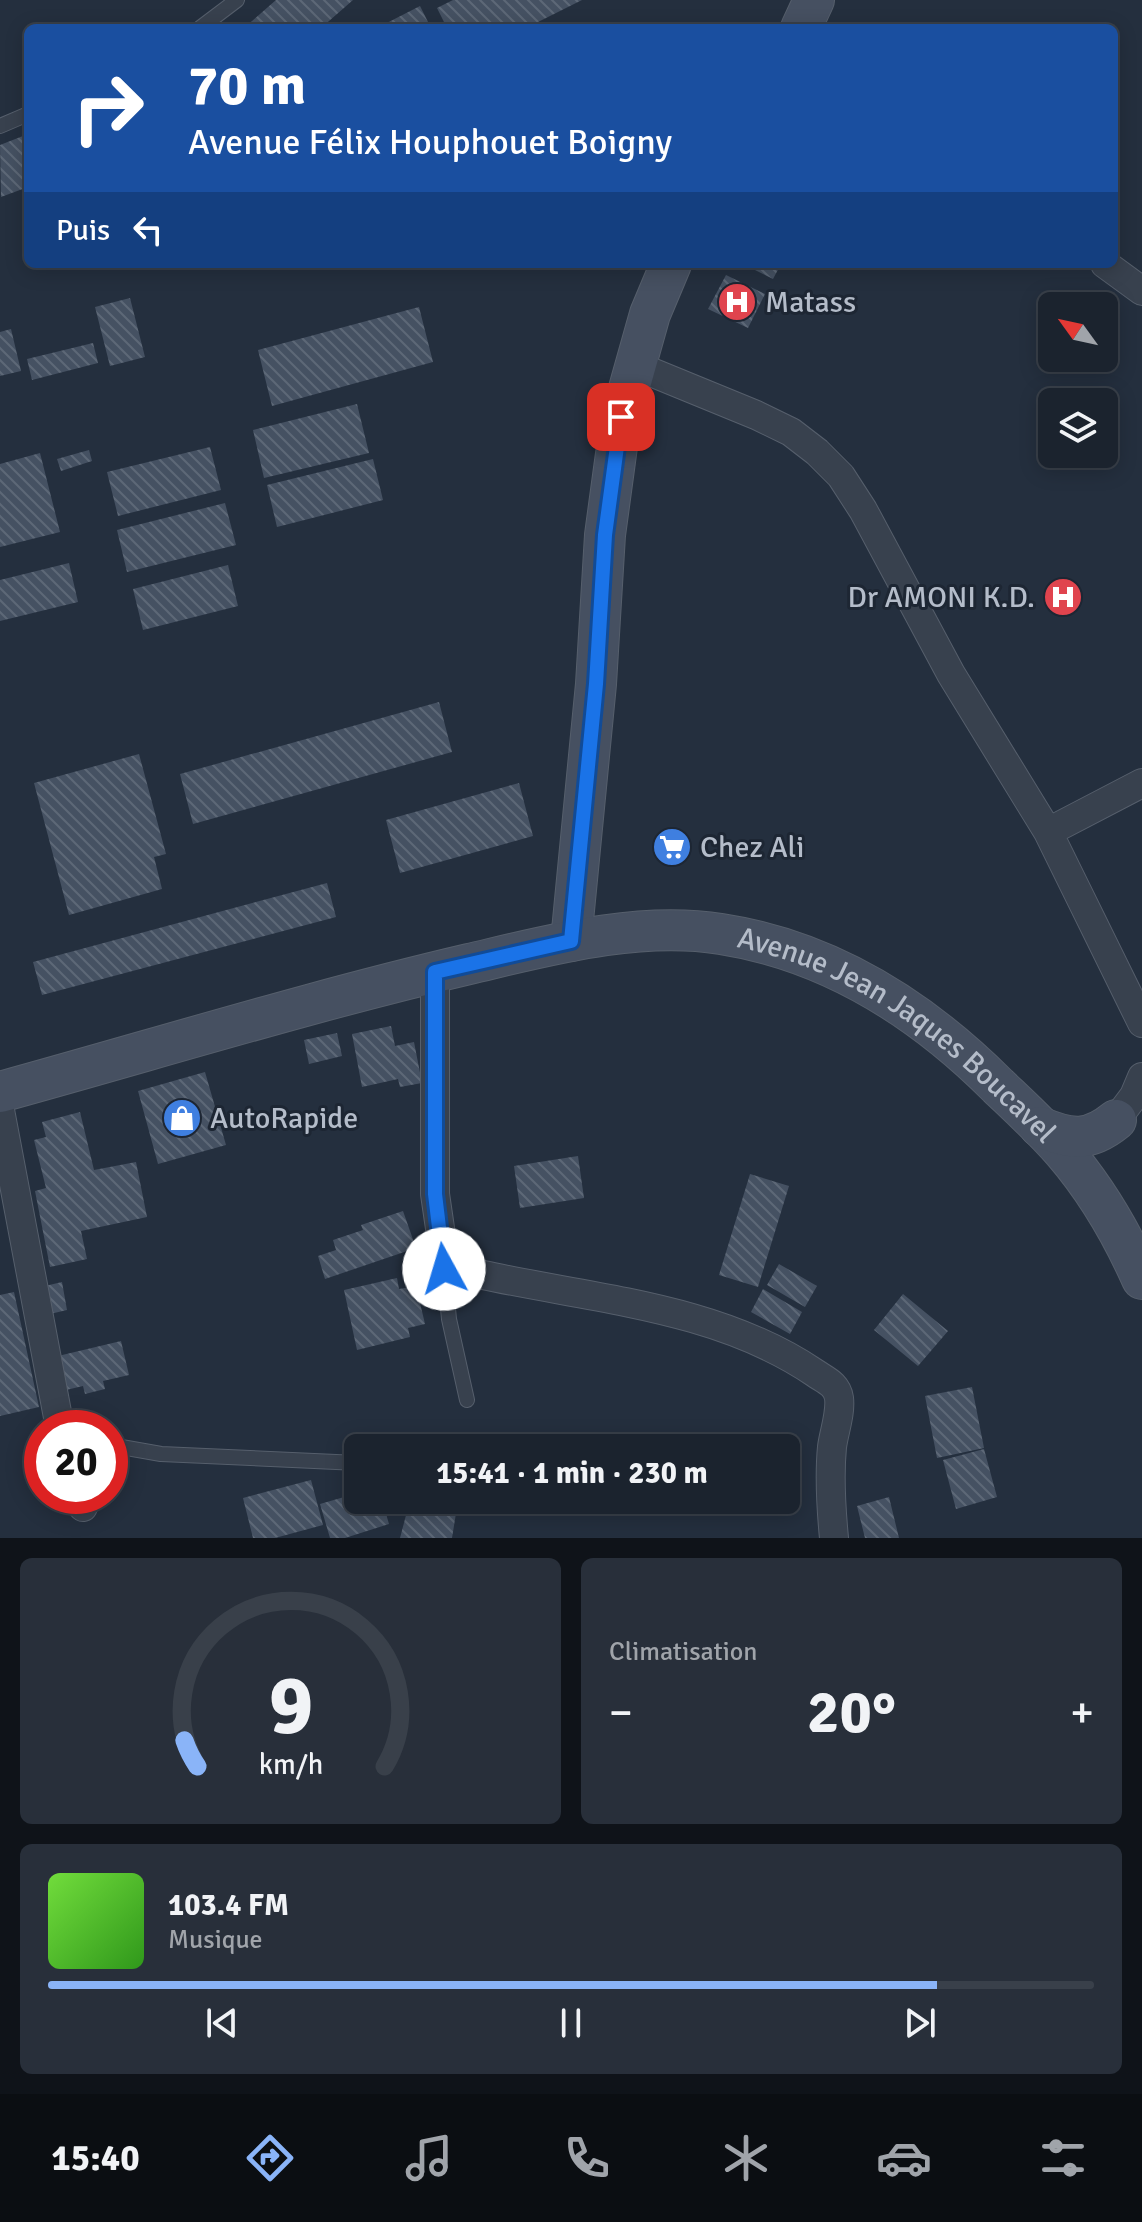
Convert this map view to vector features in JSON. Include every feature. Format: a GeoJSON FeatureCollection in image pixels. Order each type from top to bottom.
{"type":"FeatureCollection","features":[{"type":"Feature","properties":{"kind":"main road"},"geometry":{"type":"LineString","coordinates":[[803,24],[814,0]]}},
{"type":"Feature","properties":{"kind":"main road"},"geometry":{"type":"LineString","coordinates":[[571,941],[596,684],[605,535],[621,417],[650,314],[669,268]]}},
{"type":"Feature","properties":{"kind":"main road","name":"Avenue Jean Jaques Boucavel"},"geometry":{"type":"LineString","coordinates":[[0,1092],[435,972],[571,941],[646,932],[694,931],[758,941],[825,962],[863,981],[932,1026],[975,1063],[1065,1153],[1094,1192],[1142,1279]]}},
{"type":"Feature","properties":{"kind":"main road"},"geometry":{"type":"LineString","coordinates":[[1040,1127],[1059,1134],[1083,1137],[1102,1131],[1116,1120]]}},
{"type":"Feature","properties":{"kind":"main road"},"geometry":{"type":"LineString","coordinates":[[1094,1192],[1092,1176],[1096,1159],[1116,1120]]}},
{"type":"Feature","properties":{"kind":"street"},"geometry":{"type":"LineString","coordinates":[[1110,268],[1142,291]]}},
{"type":"Feature","properties":{"kind":"street"},"geometry":{"type":"LineString","coordinates":[[634,365],[791,432],[841,476],[863,510],[951,674],[1048,832],[1142,1023]]}},
{"type":"Feature","properties":{"kind":"street"},"geometry":{"type":"LineString","coordinates":[[1048,832],[1142,783]]}},
{"type":"Feature","properties":{"kind":"street"},"geometry":{"type":"LineString","coordinates":[[435,972],[435,1194],[442,1242],[448,1257],[468,1271],[617,1300],[705,1324],[784,1354],[832,1384],[839,1397],[830,1468],[834,1538]]}},
{"type":"Feature","properties":{"kind":"street"},"geometry":{"type":"LineString","coordinates":[[1116,1120],[1134,1096],[1142,1077]]}},
{"type":"Feature","properties":{"kind":"street"},"geometry":{"type":"LineString","coordinates":[[0,1110],[56,1410]]}},
{"type":"Feature","properties":{"kind":"lane"},"geometry":{"type":"LineString","coordinates":[[205,24],[237,0]]}},
{"type":"Feature","properties":{"kind":"lane"},"geometry":{"type":"LineString","coordinates":[[0,126],[24,116]]}},
{"type":"Feature","properties":{"kind":"lane"},"geometry":{"type":"LineString","coordinates":[[442,1242],[446,1297],[467,1400]]}},
{"type":"Feature","properties":{"kind":"lane"},"geometry":{"type":"LineString","coordinates":[[128,1448],[161,1454],[344,1462]]}},
{"type":"Feature","properties":{"kind":"building"},"geometry":{"type":"Polygon","coordinates":[[[276,0],[353,0],[326,24],[249,24],[276,0]]]}},
{"type":"Feature","properties":{"kind":"building"},"geometry":{"type":"Polygon","coordinates":[[[453,0],[582,0],[534,24],[445,24],[437,8],[453,0]]]}},
{"type":"Feature","properties":{"kind":"building"},"geometry":{"type":"Polygon","coordinates":[[[420,6],[429,24],[385,24],[420,6]]]}},
{"type":"Feature","properties":{"kind":"building"},"geometry":{"type":"Polygon","coordinates":[[[24,136],[24,188],[1,197],[0,145],[24,136]]]}},
{"type":"Feature","properties":{"kind":"building"},"geometry":{"type":"Polygon","coordinates":[[[751,268],[779,268],[773,279],[751,268]]]}},
{"type":"Feature","properties":{"kind":"building","name":"Matass"},"geometry":{"type":"Polygon","coordinates":[[[726,275],[765,294],[748,328],[708,309],[726,275]]]}},
{"type":"Feature","properties":{"kind":"building"},"geometry":{"type":"Polygon","coordinates":[[[130,298],[145,357],[110,366],[95,307],[130,298]]]}},
{"type":"Feature","properties":{"kind":"building"},"geometry":{"type":"Polygon","coordinates":[[[419,307],[433,362],[272,406],[258,350],[419,307]]]}},
{"type":"Feature","properties":{"kind":"building"},"geometry":{"type":"Polygon","coordinates":[[[11,329],[21,371],[0,376],[0,332],[11,329]]]}},
{"type":"Feature","properties":{"kind":"building"},"geometry":{"type":"Polygon","coordinates":[[[93,343],[98,363],[32,380],[27,359],[93,343]]]}},
{"type":"Feature","properties":{"kind":"building"},"geometry":{"type":"Polygon","coordinates":[[[357,404],[369,453],[264,478],[253,430],[357,404]]]}},
{"type":"Feature","properties":{"kind":"building"},"geometry":{"type":"Polygon","coordinates":[[[210,447],[221,490],[118,516],[107,472],[210,447]]]}},
{"type":"Feature","properties":{"kind":"building"},"geometry":{"type":"Polygon","coordinates":[[[89,450],[92,461],[61,471],[57,459],[89,450]]]}},
{"type":"Feature","properties":{"kind":"building"},"geometry":{"type":"Polygon","coordinates":[[[40,453],[60,532],[0,547],[0,464],[40,453]]]}},
{"type":"Feature","properties":{"kind":"building"},"geometry":{"type":"Polygon","coordinates":[[[373,459],[383,500],[277,527],[267,485],[373,459]]]}},
{"type":"Feature","properties":{"kind":"building"},"geometry":{"type":"Polygon","coordinates":[[[225,503],[236,545],[127,572],[117,530],[225,503]]]}},
{"type":"Feature","properties":{"kind":"building"},"geometry":{"type":"Polygon","coordinates":[[[69,563],[78,602],[0,621],[0,580],[69,563]]]}},
{"type":"Feature","properties":{"kind":"building"},"geometry":{"type":"Polygon","coordinates":[[[228,565],[238,606],[143,630],[133,589],[228,565]]]}},
{"type":"Feature","properties":{"kind":"building"},"geometry":{"type":"Polygon","coordinates":[[[439,702],[452,752],[193,824],[180,774],[439,702]]]}},
{"type":"Feature","properties":{"kind":"building"},"geometry":{"type":"Polygon","coordinates":[[[139,754],[166,854],[154,857],[162,889],[69,915],[34,783],[139,754]]]}},
{"type":"Feature","properties":{"kind":"building"},"geometry":{"type":"Polygon","coordinates":[[[519,783],[533,836],[400,873],[386,820],[519,783]]]}},
{"type":"Feature","properties":{"kind":"building"},"geometry":{"type":"Polygon","coordinates":[[[327,883],[336,917],[42,995],[33,962],[327,883]]]}},
{"type":"Feature","properties":{"kind":"building"},"geometry":{"type":"Polygon","coordinates":[[[391,1026],[395,1046],[414,1042],[422,1083],[400,1087],[398,1079],[362,1087],[352,1034],[391,1026]]]}},
{"type":"Feature","properties":{"kind":"building"},"geometry":{"type":"Polygon","coordinates":[[[337,1033],[342,1056],[309,1064],[304,1040],[337,1033]]]}},
{"type":"Feature","properties":{"kind":"building","name":"AutoRapide"},"geometry":{"type":"Polygon","coordinates":[[[205,1072],[226,1145],[158,1164],[138,1091],[205,1072]]]}},
{"type":"Feature","properties":{"kind":"building"},"geometry":{"type":"Polygon","coordinates":[[[80,1112],[94,1170],[136,1162],[147,1217],[81,1231],[87,1259],[50,1267],[35,1191],[46,1188],[34,1140],[46,1137],[42,1122],[80,1112]]]}},
{"type":"Feature","properties":{"kind":"building"},"geometry":{"type":"Polygon","coordinates":[[[578,1156],[584,1198],[520,1208],[514,1166],[578,1156]]]}},
{"type":"Feature","properties":{"kind":"building"},"geometry":{"type":"Polygon","coordinates":[[[750,1174],[789,1186],[758,1287],[719,1275],[750,1174]]]}},
{"type":"Feature","properties":{"kind":"building"},"geometry":{"type":"Polygon","coordinates":[[[403,1211],[416,1248],[325,1279],[318,1256],[336,1250],[333,1240],[363,1230],[361,1225],[403,1211]]]}},
{"type":"Feature","properties":{"kind":"building"},"geometry":{"type":"Polygon","coordinates":[[[779,1264],[817,1286],[805,1307],[767,1285],[779,1264]]]}},
{"type":"Feature","properties":{"kind":"building"},"geometry":{"type":"Polygon","coordinates":[[[397,1278],[399,1289],[416,1286],[425,1324],[408,1328],[410,1337],[357,1350],[344,1290],[397,1278]]]}},
{"type":"Feature","properties":{"kind":"building"},"geometry":{"type":"Polygon","coordinates":[[[62,1282],[67,1310],[50,1314],[45,1286],[62,1282]]]}},
{"type":"Feature","properties":{"kind":"building"},"geometry":{"type":"Polygon","coordinates":[[[763,1289],[802,1312],[790,1334],[751,1312],[763,1289]]]}},
{"type":"Feature","properties":{"kind":"building"},"geometry":{"type":"Polygon","coordinates":[[[14,1292],[39,1407],[0,1416],[0,1295],[14,1292]]]}},
{"type":"Feature","properties":{"kind":"building"},"geometry":{"type":"Polygon","coordinates":[[[903,1294],[948,1331],[918,1366],[874,1330],[903,1294]]]}},
{"type":"Feature","properties":{"kind":"building"},"geometry":{"type":"Polygon","coordinates":[[[121,1341],[129,1375],[103,1381],[105,1389],[85,1394],[83,1386],[66,1390],[58,1356],[121,1341]]]}},
{"type":"Feature","properties":{"kind":"building"},"geometry":{"type":"Polygon","coordinates":[[[972,1387],[984,1448],[937,1458],[925,1396],[972,1387]]]}},
{"type":"Feature","properties":{"kind":"building"},"geometry":{"type":"Polygon","coordinates":[[[984,1449],[997,1497],[956,1509],[943,1460],[984,1449]]]}},
{"type":"Feature","properties":{"kind":"building"},"geometry":{"type":"Polygon","coordinates":[[[311,1480],[323,1525],[275,1538],[253,1538],[243,1498],[311,1480]]]}},
{"type":"Feature","properties":{"kind":"building"},"geometry":{"type":"Polygon","coordinates":[[[344,1497],[344,1514],[386,1514],[389,1524],[345,1538],[330,1538],[320,1504],[344,1497]]]}},
{"type":"Feature","properties":{"kind":"building"},"geometry":{"type":"Polygon","coordinates":[[[889,1497],[899,1538],[865,1538],[857,1506],[889,1497]]]}},
{"type":"Feature","properties":{"kind":"building"},"geometry":{"type":"Polygon","coordinates":[[[406,1514],[456,1514],[452,1538],[400,1538],[406,1514]]]}},
{"type":"Feature","properties":{"kind":"place","name":"Matass"},"geometry":{"type":"Point","coordinates":[737,302]}},
{"type":"Feature","properties":{"kind":"place","name":"Dr AMONI K.D."},"geometry":{"type":"Point","coordinates":[1063,597]}},
{"type":"Feature","properties":{"kind":"place","name":"Chez Ali"},"geometry":{"type":"Point","coordinates":[672,847]}},
{"type":"Feature","properties":{"kind":"place","name":"AutoRapide"},"geometry":{"type":"Point","coordinates":[182,1118]}},
{"type":"Feature","properties":{"kind":"route"},"geometry":{"type":"LineString","coordinates":[[444,1269],[435,1194],[435,972],[571,941],[588,781],[605,535],[621,417]]}}]}
